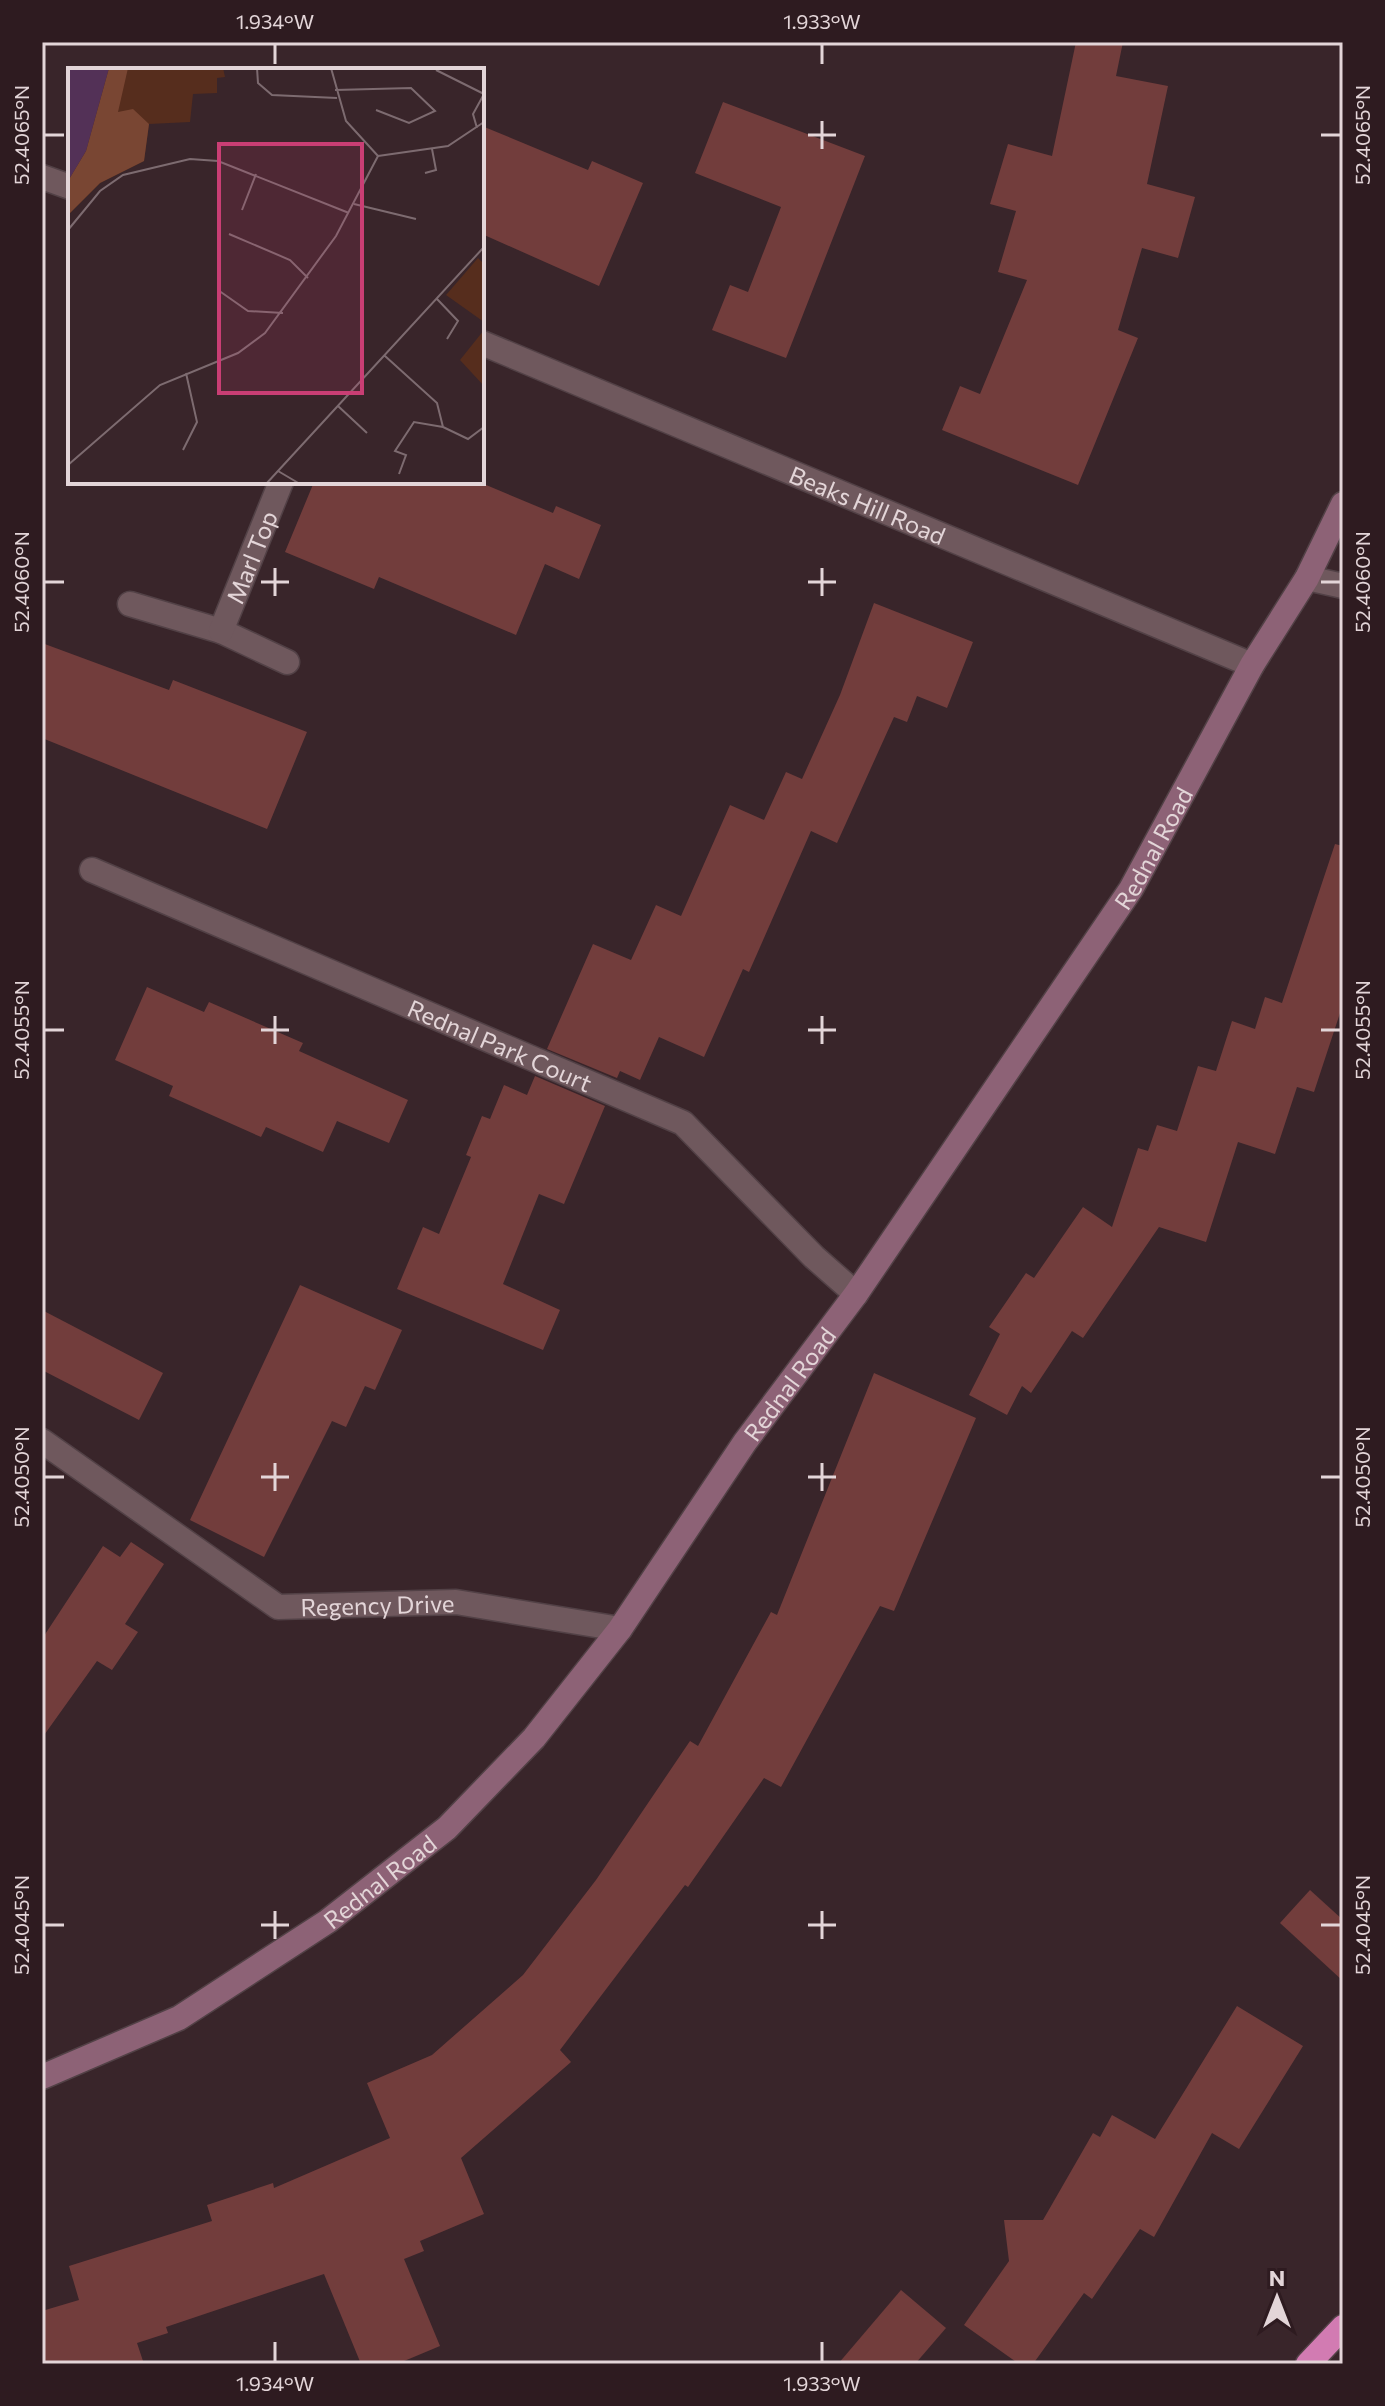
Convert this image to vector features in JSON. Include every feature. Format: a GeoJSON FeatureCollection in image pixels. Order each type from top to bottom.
{"type":"FeatureCollection","features":[{"type":"Feature","properties":{"kind":"highway"},"geometry":{"type":"LineString","coordinates":[[1308,2364],[1343,2327]]}},
{"type":"Feature","properties":{"kind":"street"},"geometry":{"type":"LineString","coordinates":[[42,177],[68,186]]}},
{"type":"Feature","properties":{"kind":"street","name":"Beaks Hill Road"},"geometry":{"type":"LineString","coordinates":[[484,344],[1252,665]]}},
{"type":"Feature","properties":{"kind":"street","name":"Marl Top"},"geometry":{"type":"LineString","coordinates":[[221,631],[280,484]]}},
{"type":"Feature","properties":{"kind":"street","name":"Rednal Road"},"geometry":{"type":"LineString","coordinates":[[42,2077],[179,2018],[328,1921],[447,1828],[534,1738],[620,1629],[745,1442],[856,1294],[1131,889],[1252,665],[1307,578],[1343,504]]}},
{"type":"Feature","properties":{"kind":"street"},"geometry":{"type":"LineString","coordinates":[[1307,578],[1343,586]]}},
{"type":"Feature","properties":{"kind":"street"},"geometry":{"type":"LineString","coordinates":[[130,604],[221,631],[287,662]]}},
{"type":"Feature","properties":{"kind":"street","name":"Rednal Park Court"},"geometry":{"type":"LineString","coordinates":[[92,870],[683,1123],[814,1257],[856,1294]]}},
{"type":"Feature","properties":{"kind":"street","name":"Regency Drive"},"geometry":{"type":"LineString","coordinates":[[42,1441],[278,1607],[456,1602],[620,1629]]}},
{"type":"Feature","properties":{"kind":"building"},"geometry":{"type":"Polygon","coordinates":[[[1076,42],[1123,42],[1116,76],[1168,86],[1147,184],[1195,197],[1178,258],[1142,248],[1118,330],[1138,338],[1078,485],[942,430],[960,386],[980,394],[1027,280],[998,272],[1016,211],[990,204],[1008,144],[1052,156],[1076,42]]]}},
{"type":"Feature","properties":{"kind":"building"},"geometry":{"type":"Polygon","coordinates":[[[723,102],[865,156],[786,358],[712,330],[730,285],[748,292],[781,207],[695,173],[723,102]]]}},
{"type":"Feature","properties":{"kind":"building"},"geometry":{"type":"Polygon","coordinates":[[[484,127],[588,170],[592,161],[643,183],[599,286],[484,235],[484,127]]]}},
{"type":"Feature","properties":{"kind":"building"},"geometry":{"type":"Polygon","coordinates":[[[313,484],[484,484],[553,513],[556,506],[601,525],[579,579],[545,564],[516,635],[379,577],[374,589],[285,552],[313,484]]]}},
{"type":"Feature","properties":{"kind":"building"},"geometry":{"type":"Polygon","coordinates":[[[874,603],[973,642],[947,708],[917,696],[907,722],[894,717],[837,843],[811,831],[749,972],[743,969],[704,1057],[659,1037],[640,1080],[620,1071],[617,1078],[547,1049],[593,944],[631,960],[656,905],[681,916],[730,805],[764,820],[786,772],[802,779],[840,695],[874,603]]]}},
{"type":"Feature","properties":{"kind":"building"},"geometry":{"type":"Polygon","coordinates":[[[42,643],[169,690],[173,680],[307,732],[267,829],[42,738],[42,643]]]}},
{"type":"Feature","properties":{"kind":"building"},"geometry":{"type":"Polygon","coordinates":[[[1335,844],[1343,846],[1343,1004],[1314,1092],[1297,1087],[1275,1154],[1238,1142],[1206,1242],[1159,1227],[1083,1338],[1072,1331],[1031,1393],[1022,1386],[1007,1415],[969,1395],[1000,1334],[989,1327],[1026,1273],[1034,1278],[1083,1207],[1112,1227],[1138,1148],[1148,1151],[1157,1125],[1177,1131],[1198,1066],[1216,1071],[1232,1021],[1255,1029],[1265,997],[1282,1003],[1335,844]]]}},
{"type":"Feature","properties":{"kind":"building"},"geometry":{"type":"Polygon","coordinates":[[[147,987],[204,1012],[209,1002],[303,1043],[299,1051],[408,1100],[389,1143],[337,1121],[323,1152],[266,1127],[261,1137],[169,1096],[173,1086],[115,1060],[147,987]]]}},
{"type":"Feature","properties":{"kind":"building"},"geometry":{"type":"Polygon","coordinates":[[[535,1076],[605,1106],[564,1204],[539,1194],[503,1284],[560,1310],[543,1350],[397,1289],[423,1227],[439,1234],[471,1157],[466,1155],[482,1116],[490,1119],[504,1085],[527,1095],[535,1076]]]}},
{"type":"Feature","properties":{"kind":"building"},"geometry":{"type":"Polygon","coordinates":[[[300,1285],[402,1330],[375,1390],[365,1386],[346,1427],[332,1421],[264,1557],[190,1520],[300,1285]]]}},
{"type":"Feature","properties":{"kind":"building"},"geometry":{"type":"Polygon","coordinates":[[[42,1310],[163,1373],[139,1420],[42,1370],[42,1310]]]}},
{"type":"Feature","properties":{"kind":"building"},"geometry":{"type":"Polygon","coordinates":[[[874,1373],[976,1418],[894,1611],[880,1606],[781,1787],[764,1778],[688,1887],[685,1885],[560,2050],[571,2062],[461,2158],[484,2214],[420,2241],[424,2251],[404,2259],[440,2346],[397,2364],[361,2364],[324,2274],[166,2327],[168,2333],[137,2343],[144,2364],[42,2364],[42,2311],[79,2300],[69,2266],[212,2221],[207,2205],[273,2183],[274,2188],[390,2138],[367,2083],[432,2055],[523,1975],[596,1880],[690,1741],[698,1746],[771,1612],[777,1615],[874,1373]]]}},
{"type":"Feature","properties":{"kind":"building"},"geometry":{"type":"Polygon","coordinates":[[[131,1542],[164,1564],[125,1624],[138,1632],[112,1670],[97,1661],[42,1738],[42,1639],[103,1546],[120,1557],[131,1542]]]}},
{"type":"Feature","properties":{"kind":"building"},"geometry":{"type":"Polygon","coordinates":[[[1310,1890],[1343,1920],[1343,1981],[1280,1923],[1310,1890]]]}},
{"type":"Feature","properties":{"kind":"building"},"geometry":{"type":"Polygon","coordinates":[[[1237,2006],[1303,2046],[1239,2149],[1212,2133],[1154,2237],[1140,2229],[1092,2299],[1084,2293],[1033,2364],[1019,2364],[964,2325],[1009,2261],[1004,2220],[1043,2220],[1093,2133],[1100,2137],[1112,2115],[1155,2139],[1237,2006]]]}},
{"type":"Feature","properties":{"kind":"building"},"geometry":{"type":"Polygon","coordinates":[[[901,2290],[946,2328],[915,2364],[838,2364],[901,2290]]]}}]}
